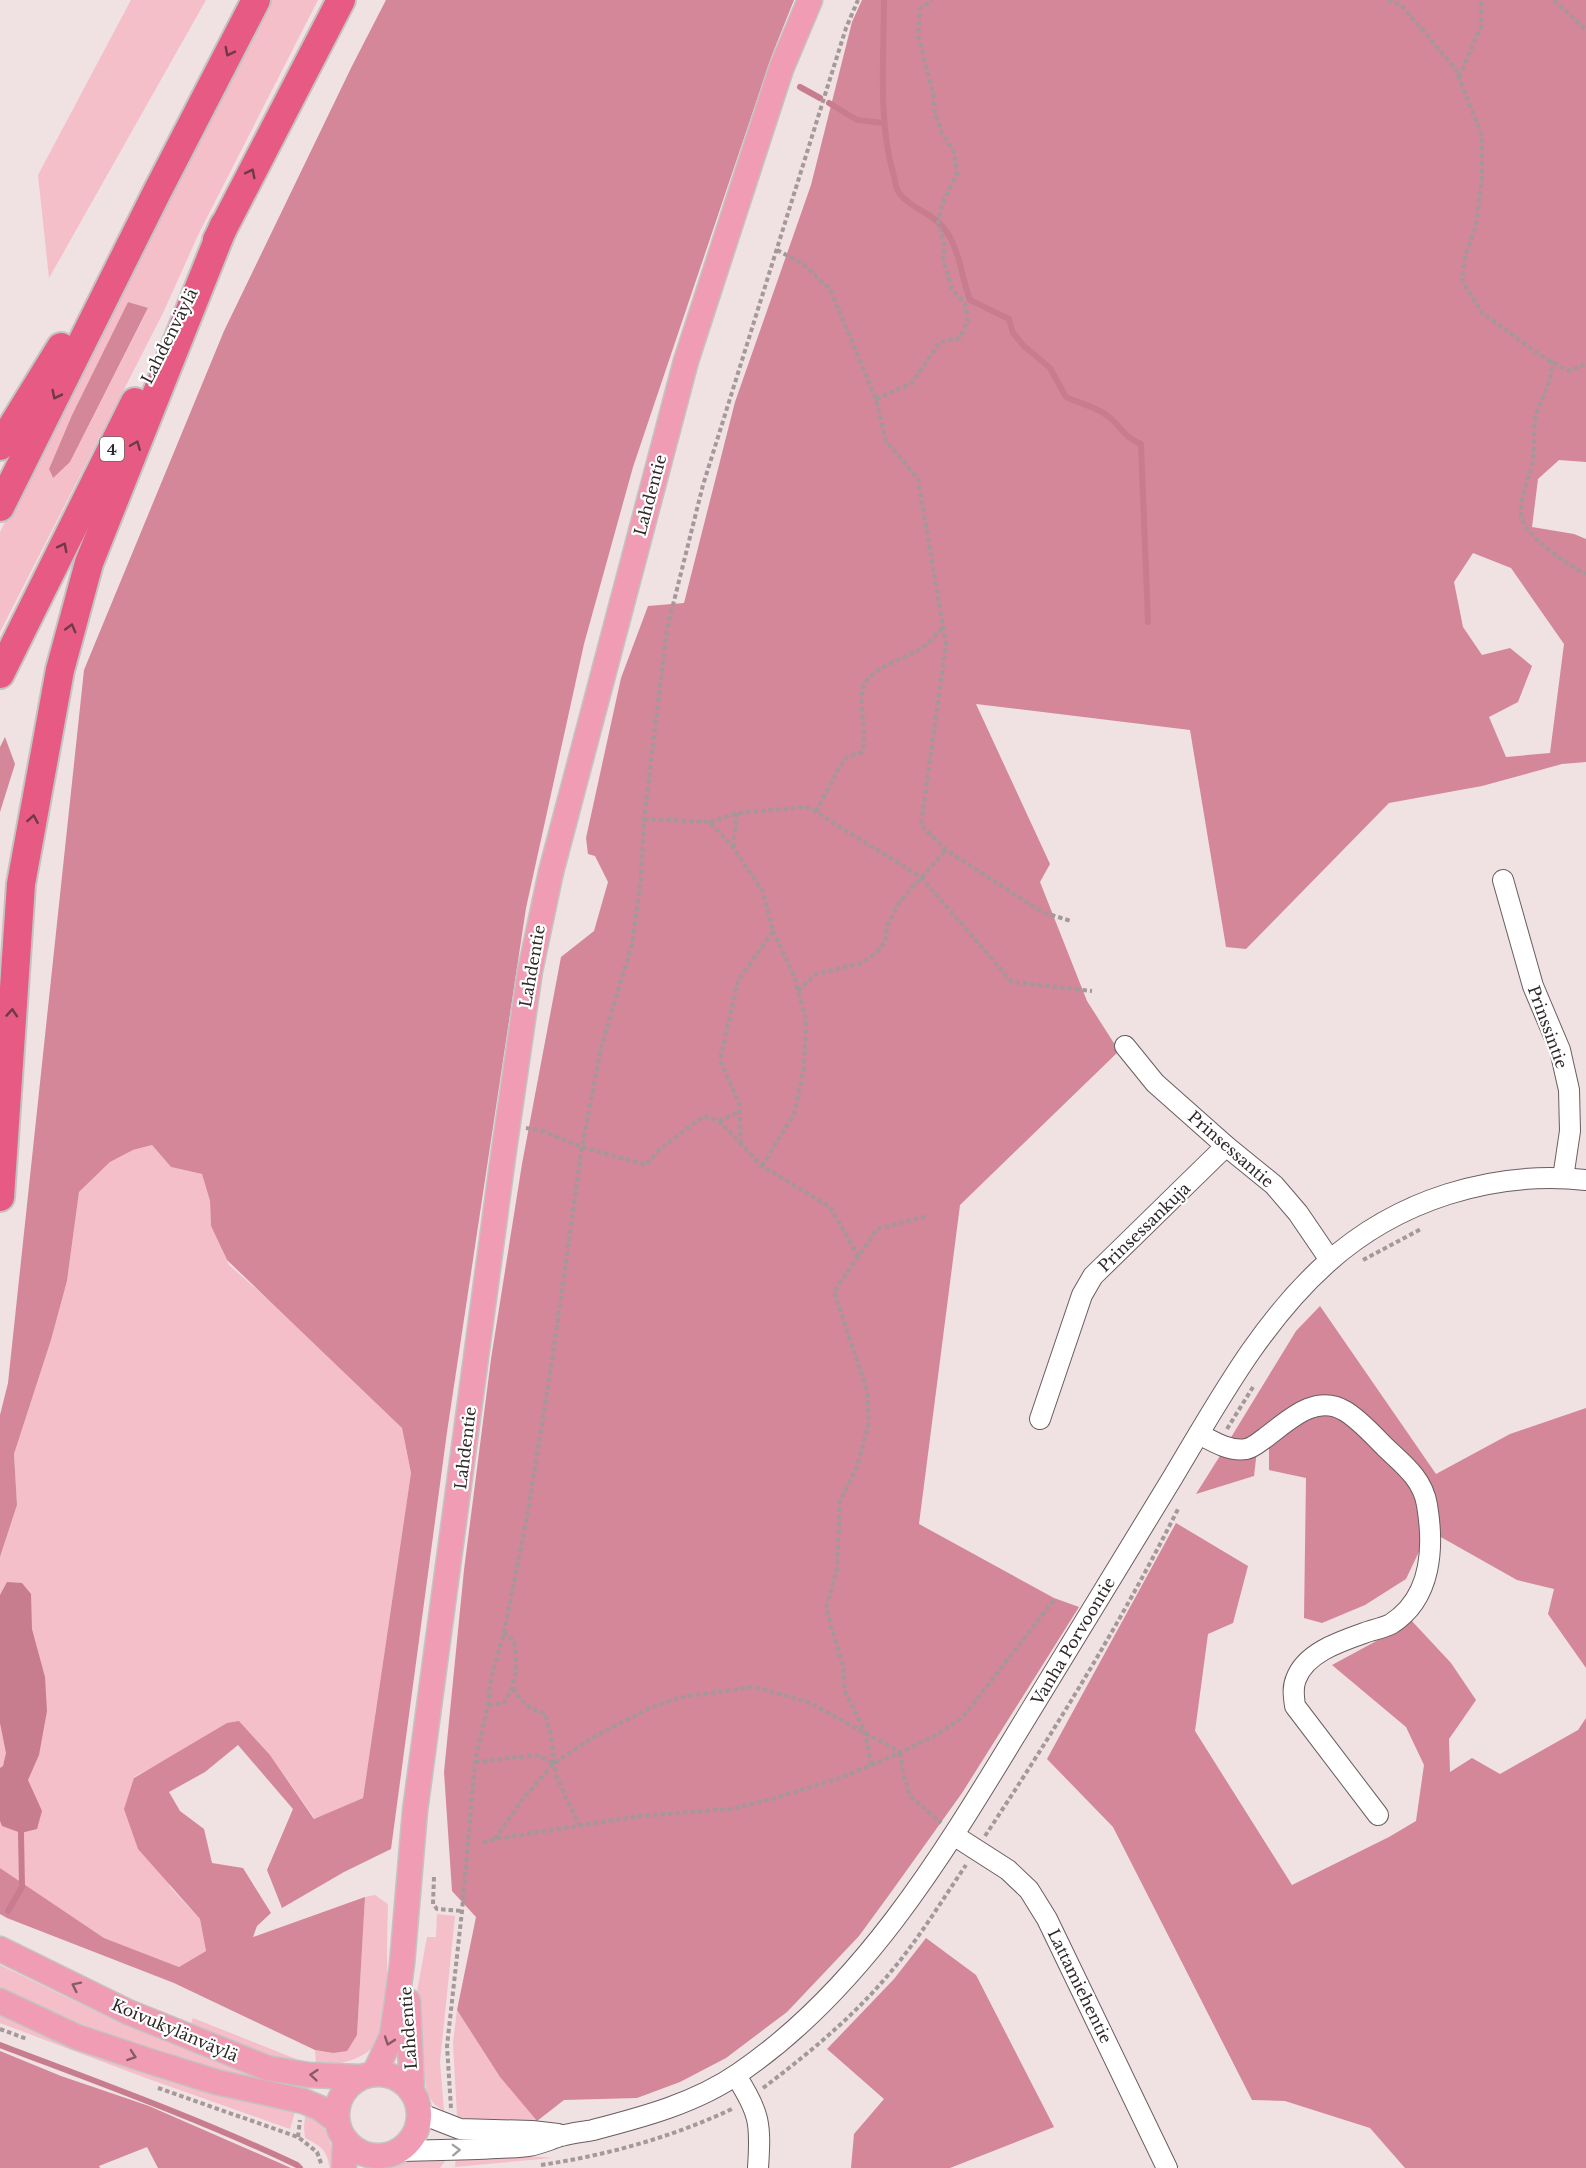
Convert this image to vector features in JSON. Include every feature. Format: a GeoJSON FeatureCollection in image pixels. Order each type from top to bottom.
{"type":"FeatureCollection","features":[{"type":"Feature","properties":{"kind":"highway"},"geometry":{"type":"LineString","coordinates":[[0,507],[157,192],[256,0]]}},
{"type":"Feature","properties":{"kind":"highway","name":"Lahdenväylä"},"geometry":{"type":"LineString","coordinates":[[0,674],[224,225],[341,0]]}},
{"type":"Feature","properties":{"kind":"highway"},"geometry":{"type":"LineString","coordinates":[[0,446],[157,192]]}},
{"type":"Feature","properties":{"kind":"highway"},"geometry":{"type":"LineString","coordinates":[[0,1197],[21,884],[60,670],[89,563],[224,225]]}},
{"type":"Feature","properties":{"kind":"main road","name":"Lahdentie"},"geometry":{"type":"LineString","coordinates":[[367,2075],[392,2036],[402,1964],[415,1811],[508,1126],[530,971],[551,872],[686,361],[781,69],[810,0]]}},
{"type":"Feature","properties":{"kind":"main road","name":"Koivukylänväylä"},"geometry":{"type":"LineString","coordinates":[[0,1949],[128,2012],[267,2068],[309,2075],[367,2075]]}},
{"type":"Feature","properties":{"kind":"main road","name":"Lahdentie"},"geometry":{"type":"LineString","coordinates":[[402,1964],[416,2102]]}},
{"type":"Feature","properties":{"kind":"main road","name":"Koivukylänväylä"},"geometry":{"type":"LineString","coordinates":[[0,2001],[77,2037],[148,2061],[216,2082],[303,2101],[320,2108],[341,2131]]}},
{"type":"Feature","properties":{"kind":"main road"},"geometry":{"type":"LineString","coordinates":[[341,2131],[354,2149],[385,2158],[411,2140],[418,2126],[416,2102],[402,2081],[388,2075],[367,2075],[347,2087],[340,2098],[337,2109],[344,2168]]}},
{"type":"Feature","properties":{"kind":"street","name":"Prinssintie"},"geometry":{"type":"LineString","coordinates":[[1503,880],[1533,986],[1560,1050],[1569,1090],[1570,1131],[1563,1178]]}},
{"type":"Feature","properties":{"kind":"street","name":"Prinsessantie"},"geometry":{"type":"LineString","coordinates":[[1125,1046],[1155,1083],[1274,1185],[1298,1213],[1329,1260]]}},
{"type":"Feature","properties":{"kind":"street","name":"Prinsessankuja"},"geometry":{"type":"LineString","coordinates":[[1040,1419],[1082,1295],[1093,1276],[1227,1146]]}},
{"type":"Feature","properties":{"kind":"street","name":"Vanha Porvoontie"},"geometry":{"type":"LineString","coordinates":[[385,2158],[530,2146],[563,2135],[647,2115],[690,2099],[736,2076],[797,2029],[869,1953],[955,1836],[1261,1335],[1298,1291],[1329,1260],[1368,1231],[1412,1208],[1449,1193],[1489,1182],[1526,1178],[1586,1180]]}},
{"type":"Feature","properties":{"kind":"street"},"geometry":{"type":"LineString","coordinates":[[1199,1434],[1217,1444],[1236,1449],[1247,1449],[1305,1409],[1315,1405],[1336,1407],[1345,1411],[1362,1425],[1411,1472],[1424,1493],[1431,1539],[1431,1556],[1426,1576],[1414,1601],[1402,1616],[1390,1625],[1336,1644],[1314,1657],[1302,1667],[1295,1679],[1293,1691],[1295,1706],[1378,1815]]}},
{"type":"Feature","properties":{"kind":"street","name":"Lattamiehentie"},"geometry":{"type":"LineString","coordinates":[[955,1836],[1008,1870],[1029,1890],[1047,1918],[1167,2168]]}},
{"type":"Feature","properties":{"kind":"street"},"geometry":{"type":"LineString","coordinates":[[736,2076],[750,2097],[759,2123],[758,2168]]}},
{"type":"Feature","properties":{"kind":"street","name":"Vanha Porvoontie"},"geometry":{"type":"LineString","coordinates":[[416,2102],[460,2129],[532,2131],[563,2135]]}},
{"type":"Feature","properties":{"kind":"path"},"geometry":{"type":"LineString","coordinates":[[451,2115],[447,2046],[475,1762],[489,1705],[491,1678],[504,1633],[533,1483],[582,1147],[601,1048],[632,944],[641,879],[644,819],[667,630],[704,485],[846,28],[858,0]]}},
{"type":"Feature","properties":{"kind":"path"},"geometry":{"type":"LineString","coordinates":[[876,399],[912,383],[940,342],[960,338],[968,321],[965,304],[952,289],[943,259],[945,246],[939,222],[942,204],[957,174],[954,152],[942,133],[935,113],[933,93],[918,35],[920,9],[932,0]]}},
{"type":"Feature","properties":{"kind":"path"},"geometry":{"type":"LineString","coordinates":[[1388,0],[1401,6],[1455,68],[1482,136],[1482,177],[1476,226],[1465,256],[1462,280],[1481,312],[1551,363],[1551,377],[1536,416],[1533,463],[1523,490],[1520,516],[1528,529],[1548,549],[1572,567],[1586,574]]}},
{"type":"Feature","properties":{"kind":"path"},"geometry":{"type":"LineString","coordinates":[[1459,78],[1481,26],[1481,0]]}},
{"type":"Feature","properties":{"kind":"path"},"geometry":{"type":"LineString","coordinates":[[1554,0],[1586,30]]}},
{"type":"Feature","properties":{"kind":"path"},"geometry":{"type":"LineString","coordinates":[[777,250],[803,264],[830,289],[876,399],[886,441],[918,479],[946,644],[921,825],[946,850],[1042,912],[1071,921]]}},
{"type":"Feature","properties":{"kind":"path"},"geometry":{"type":"LineString","coordinates":[[1546,359],[1569,370],[1586,364]]}},
{"type":"Feature","properties":{"kind":"path"},"geometry":{"type":"LineString","coordinates":[[816,812],[847,757],[862,752],[865,741],[862,690],[870,677],[885,666],[923,647],[944,627]]}},
{"type":"Feature","properties":{"kind":"path"},"geometry":{"type":"LineString","coordinates":[[644,819],[710,822],[737,813],[808,807],[921,877],[1012,982],[1092,991]]}},
{"type":"Feature","properties":{"kind":"path"},"geometry":{"type":"LineString","coordinates":[[733,847],[737,813]]}},
{"type":"Feature","properties":{"kind":"path"},"geometry":{"type":"LineString","coordinates":[[710,822],[733,847],[763,892],[773,931],[794,976],[806,1020],[804,1068],[794,1114],[762,1166]]}},
{"type":"Feature","properties":{"kind":"path"},"geometry":{"type":"LineString","coordinates":[[798,991],[816,974],[862,963],[876,953],[885,942],[887,926],[900,901],[946,850]]}},
{"type":"Feature","properties":{"kind":"path"},"geometry":{"type":"LineString","coordinates":[[741,1146],[739,1103],[720,1060],[738,981],[773,931]]}},
{"type":"Feature","properties":{"kind":"path"},"geometry":{"type":"LineString","coordinates":[[719,1121],[739,1112]]}},
{"type":"Feature","properties":{"kind":"path"},"geometry":{"type":"LineString","coordinates":[[508,1126],[540,1130],[582,1147],[646,1165],[661,1148],[704,1116],[719,1121],[762,1166],[830,1207],[858,1256]]}},
{"type":"Feature","properties":{"kind":"path"},"geometry":{"type":"LineString","coordinates":[[871,1765],[865,1732],[845,1691],[843,1666],[826,1608],[837,1569],[840,1501],[857,1467],[869,1422],[867,1390],[834,1292],[877,1229],[927,1216]]}},
{"type":"Feature","properties":{"kind":"path"},"geometry":{"type":"LineString","coordinates":[[1357,1264],[1421,1229]]}},
{"type":"Feature","properties":{"kind":"path"},"geometry":{"type":"LineString","coordinates":[[1217,1444],[1258,1378]]}},
{"type":"Feature","properties":{"kind":"path"},"geometry":{"type":"LineString","coordinates":[[981,1842],[1044,1747],[1158,1549],[1184,1497]]}},
{"type":"Feature","properties":{"kind":"path"},"geometry":{"type":"LineString","coordinates":[[483,1843],[495,1839],[640,1816],[730,1809],[817,1785],[900,1753],[938,1734],[963,1717],[1054,1600]]}},
{"type":"Feature","properties":{"kind":"path"},"geometry":{"type":"LineString","coordinates":[[489,1705],[504,1702],[513,1688],[517,1668],[514,1641],[504,1633]]}},
{"type":"Feature","properties":{"kind":"path"},"geometry":{"type":"LineString","coordinates":[[495,1839],[522,1800],[554,1763],[597,1735],[650,1708],[682,1697],[754,1687],[810,1703],[900,1753]]}},
{"type":"Feature","properties":{"kind":"path"},"geometry":{"type":"LineString","coordinates":[[513,1688],[519,1699],[534,1711],[545,1713],[556,1776],[579,1825]]}},
{"type":"Feature","properties":{"kind":"path"},"geometry":{"type":"LineString","coordinates":[[900,1753],[910,1796],[955,1836]]}},
{"type":"Feature","properties":{"kind":"path"},"geometry":{"type":"LineString","coordinates":[[475,1762],[537,1755],[554,1763]]}},
{"type":"Feature","properties":{"kind":"path"},"geometry":{"type":"LineString","coordinates":[[762,2089],[811,2052],[855,2012],[912,1945],[969,1860]]}},
{"type":"Feature","properties":{"kind":"path"},"geometry":{"type":"LineString","coordinates":[[434,1877],[433,1904],[437,1909],[462,1911]]}},
{"type":"Feature","properties":{"kind":"path"},"geometry":{"type":"LineString","coordinates":[[538,2165],[596,2155],[649,2142],[734,2108]]}},
{"type":"Feature","properties":{"kind":"path"},"geometry":{"type":"LineString","coordinates":[[298,2138],[317,2152],[322,2168]]}},
{"type":"Feature","properties":{"kind":"shaded area"},"geometry":{"type":"Polygon","coordinates":[[[131,0],[206,0],[49,278],[38,175],[131,0]]]}},
{"type":"Feature","properties":{"kind":"shaded area"},"geometry":{"type":"Polygon","coordinates":[[[271,0],[318,0],[199,233],[163,313],[0,632],[0,532],[271,0]],[[128,302],[72,415],[49,469],[52,477],[70,462],[148,309],[128,302]]]}},
{"type":"Feature","properties":{"kind":"shaded area"},"geometry":{"type":"Polygon","coordinates":[[[386,0],[794,0],[772,55],[633,467],[584,644],[526,908],[447,1432],[391,1849],[344,1872],[282,1908],[267,1870],[293,1809],[238,1745],[205,1772],[169,1792],[180,1811],[204,1829],[212,1863],[243,1868],[271,1913],[257,1926],[253,1937],[365,1897],[357,2035],[347,2051],[333,2053],[315,2050],[174,1983],[7,1918],[0,1914],[0,1868],[104,1938],[179,1967],[206,1951],[200,1919],[138,1849],[124,1809],[134,1778],[227,1723],[239,1721],[270,1755],[314,1819],[363,1798],[411,1473],[402,1428],[227,1260],[211,1226],[210,1201],[202,1174],[171,1167],[152,1145],[133,1150],[110,1162],[79,1192],[67,1281],[51,1340],[14,1454],[17,1505],[0,1557],[0,1415],[8,1383],[84,670],[224,331],[386,0]]]}},
{"type":"Feature","properties":{"kind":"shaded area"},"geometry":{"type":"Polygon","coordinates":[[[862,0],[1586,0],[1586,462],[1559,460],[1538,479],[1532,527],[1574,534],[1586,539],[1586,762],[1562,764],[1482,786],[1389,803],[1246,949],[1226,947],[1190,730],[976,704],[1050,864],[1040,882],[1087,1001],[1119,1051],[960,1205],[919,1524],[1054,1598],[1079,1607],[962,1793],[889,1895],[859,1936],[787,2012],[726,2058],[680,2082],[637,2098],[564,2100],[537,2121],[500,2077],[457,2010],[476,1917],[452,1891],[444,1772],[464,1570],[491,1359],[522,1164],[561,957],[594,931],[608,882],[595,856],[588,854],[586,838],[621,678],[648,606],[684,603],[735,402],[811,185],[852,22],[862,0]],[[1473,553],[1454,582],[1463,627],[1482,655],[1510,648],[1532,666],[1518,702],[1489,717],[1506,757],[1550,753],[1564,644],[1511,568],[1473,553]]]}},
{"type":"Feature","properties":{"kind":"shaded area"},"geometry":{"type":"Polygon","coordinates":[[[128,302],[148,308],[70,462],[53,478],[49,469],[72,415],[128,302]]]}},
{"type":"Feature","properties":{"kind":"shaded area"},"geometry":{"type":"Polygon","coordinates":[[[5,737],[15,764],[0,812],[0,747],[5,737]]]}},
{"type":"Feature","properties":{"kind":"shaded area"},"geometry":{"type":"Polygon","coordinates":[[[152,1145],[171,1167],[202,1174],[210,1201],[211,1226],[229,1265],[280,1310],[402,1428],[411,1473],[363,1798],[315,1819],[270,1755],[239,1721],[134,1777],[170,1887],[200,1919],[206,1951],[179,1967],[104,1938],[0,1868],[0,1557],[17,1505],[14,1454],[51,1340],[67,1281],[79,1192],[110,1162],[133,1150],[152,1145]]]}},
{"type":"Feature","properties":{"kind":"shaded area"},"geometry":{"type":"Polygon","coordinates":[[[1320,1306],[1436,1474],[1510,1434],[1586,1408],[1586,1668],[1548,1614],[1554,1589],[1517,1580],[1439,1536],[1425,1480],[1354,1406],[1317,1395],[1246,1445],[1230,1439],[1296,1331],[1320,1306]]]}},
{"type":"Feature","properties":{"kind":"shaded area"},"geometry":{"type":"Polygon","coordinates":[[[1317,1410],[1344,1415],[1415,1482],[1426,1537],[1406,1579],[1365,1605],[1322,1623],[1304,1618],[1306,1478],[1269,1470],[1269,1442],[1317,1410]]]}},
{"type":"Feature","properties":{"kind":"shaded area"},"geometry":{"type":"Polygon","coordinates":[[[1257,1450],[1254,1476],[1196,1494],[1223,1451],[1257,1450]]]}},
{"type":"Feature","properties":{"kind":"shaded area"},"geometry":{"type":"Polygon","coordinates":[[[1176,1523],[1248,1566],[1233,1623],[1208,1634],[1195,1731],[1292,1885],[1389,1837],[1416,1821],[1424,1765],[1406,1727],[1332,1665],[1393,1632],[1410,1619],[1451,1663],[1476,1700],[1449,1739],[1450,1772],[1472,1758],[1500,1774],[1578,1730],[1586,1718],[1586,2168],[1405,2168],[1370,2128],[1285,2101],[1252,2100],[1113,1827],[1047,1759],[1176,1523]]]}},
{"type":"Feature","properties":{"kind":"shaded area"},"geometry":{"type":"Polygon","coordinates":[[[7,1582],[22,1583],[31,1594],[32,1629],[45,1677],[47,1711],[39,1755],[28,1780],[42,1811],[37,1829],[21,1833],[2,1826],[0,1821],[0,1768],[3,1766],[6,1753],[0,1723],[0,1595],[7,1582]]]}},
{"type":"Feature","properties":{"kind":"shaded area"},"geometry":{"type":"Polygon","coordinates":[[[375,1895],[388,1904],[387,2020],[384,2032],[378,2042],[361,2056],[339,2063],[316,2065],[315,2050],[333,2053],[357,2035],[365,1897],[375,1895]]]}},
{"type":"Feature","properties":{"kind":"shaded area"},"geometry":{"type":"Polygon","coordinates":[[[437,1914],[455,1916],[440,2062],[444,2111],[434,2104],[427,2093],[416,1997],[427,1937],[436,1937],[437,1914]]]}},
{"type":"Feature","properties":{"kind":"shaded area"},"geometry":{"type":"Polygon","coordinates":[[[926,1938],[976,1975],[1054,2127],[950,2168],[851,2168],[854,2134],[884,2099],[827,2049],[894,1979],[926,1938]]]}},
{"type":"Feature","properties":{"kind":"shaded area"},"geometry":{"type":"Polygon","coordinates":[[[0,1965],[101,2014],[179,2047],[227,2063],[294,2080],[293,2090],[239,2079],[99,2032],[0,1988],[0,1965]]]}},
{"type":"Feature","properties":{"kind":"shaded area"},"geometry":{"type":"Polygon","coordinates":[[[457,2010],[500,2077],[537,2121],[473,2122],[457,2116],[453,2043],[457,2010]]]}},
{"type":"Feature","properties":{"kind":"shaded area"},"geometry":{"type":"Polygon","coordinates":[[[0,2016],[141,2067],[297,2105],[290,2129],[0,2023],[0,2016]]]}},
{"type":"Feature","properties":{"kind":"shaded area"},"geometry":{"type":"Polygon","coordinates":[[[193,2018],[301,2062],[283,2063],[190,2026],[193,2018]]]}},
{"type":"Feature","properties":{"kind":"shaded area"},"geometry":{"type":"Polygon","coordinates":[[[0,2051],[61,2076],[149,2106],[291,2168],[158,2168],[147,2147],[99,2166],[100,2168],[0,2168],[0,2051]]]}},
{"type":"Feature","properties":{"kind":"shaded area"},"geometry":{"type":"Polygon","coordinates":[[[306,2109],[328,2135],[334,2168],[330,2168],[322,2149],[305,2138],[306,2109]]]}},
{"type":"Feature","properties":{"kind":"shaded area"},"geometry":{"type":"Polygon","coordinates":[[[490,2153],[552,2158],[455,2167],[456,2154],[490,2153]]]}},
{"type":"Feature","properties":{"kind":"shaded area"},"geometry":{"type":"Polygon","coordinates":[[[445,2155],[445,2161],[440,2168],[388,2168],[408,2160],[445,2155]]]}},
{"type":"Feature","properties":{"kind":"waterway"},"geometry":{"type":"LineString","coordinates":[[884,0],[885,131],[898,191],[906,200],[938,222],[951,239],[970,300],[1009,319],[1013,333],[1024,346],[1050,368],[1066,397],[1104,414],[1114,421],[1126,435],[1141,444],[1148,622]]}},
{"type":"Feature","properties":{"kind":"waterway"},"geometry":{"type":"LineString","coordinates":[[800,87],[820,98]]}},
{"type":"Feature","properties":{"kind":"waterway"},"geometry":{"type":"LineString","coordinates":[[829,103],[857,120],[884,123]]}},
{"type":"Feature","properties":{"kind":"waterway"},"geometry":{"type":"LineString","coordinates":[[8,1911],[22,1887],[21,1833]]}},
{"type":"Feature","properties":{"kind":"waterway"},"geometry":{"type":"LineString","coordinates":[[0,2045],[187,2117],[300,2168]]}}]}
